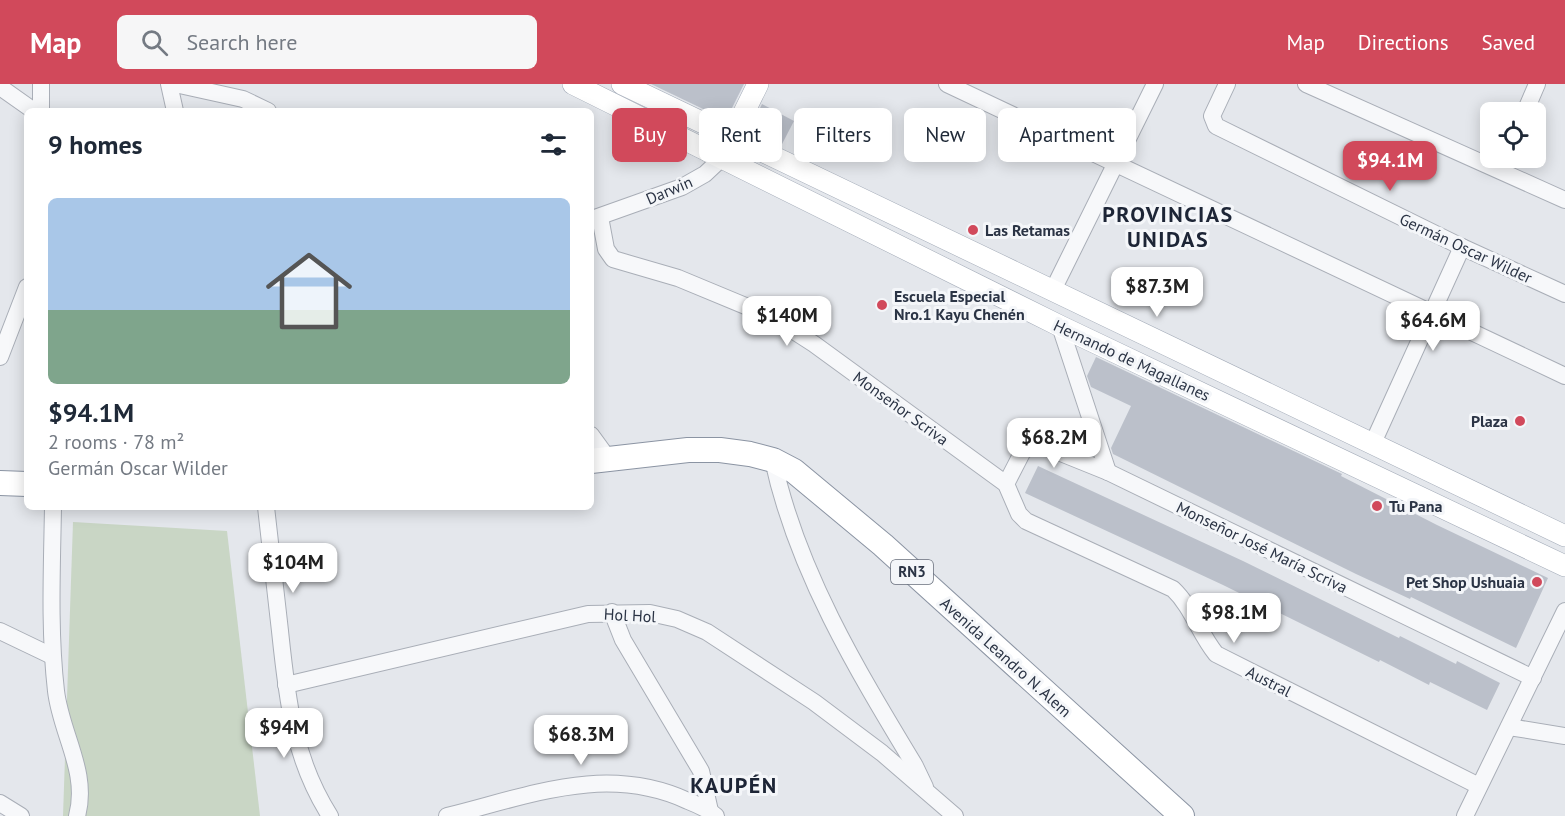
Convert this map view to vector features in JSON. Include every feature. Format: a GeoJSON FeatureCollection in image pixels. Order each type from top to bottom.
{"type":"FeatureCollection","features":[{"type":"Feature","properties":{"kind":"highway","name":"Avenida Leandro N. Alem"},"geometry":{"type":"LineString","coordinates":[[599,459],[720,450],[773,460],[794,471],[822,493],[1182,816]]}},
{"type":"Feature","properties":{"kind":"highway"},"geometry":{"type":"LineString","coordinates":[[0,483],[24,484]]}},
{"type":"Feature","properties":{"kind":"main road","name":"Hernando de Magallanes"},"geometry":{"type":"LineString","coordinates":[[573,84],[699,147]]}},
{"type":"Feature","properties":{"kind":"main road","name":"Hernando de Magallanes"},"geometry":{"type":"LineString","coordinates":[[622,84],[699,121]]}},
{"type":"Feature","properties":{"kind":"main road","name":"Darwin"},"geometry":{"type":"LineString","coordinates":[[746,108],[758,84]]}},
{"type":"Feature","properties":{"kind":"main road","name":"Hernando de Magallanes"},"geometry":{"type":"LineString","coordinates":[[782,161],[1565,536]]}},
{"type":"Feature","properties":{"kind":"main road","name":"Hernando de Magallanes"},"geometry":{"type":"LineString","coordinates":[[730,162],[1060,326],[1565,566]]}},
{"type":"Feature","properties":{"kind":"street"},"geometry":{"type":"LineString","coordinates":[[41,84],[41,108]]}},
{"type":"Feature","properties":{"kind":"street"},"geometry":{"type":"LineString","coordinates":[[169,84],[174,108]]}},
{"type":"Feature","properties":{"kind":"street"},"geometry":{"type":"LineString","coordinates":[[175,84],[243,92],[264,108]]}},
{"type":"Feature","properties":{"kind":"street"},"geometry":{"type":"LineString","coordinates":[[947,84],[1565,376]]}},
{"type":"Feature","properties":{"kind":"street"},"geometry":{"type":"LineString","coordinates":[[1053,290],[1155,84]]}},
{"type":"Feature","properties":{"kind":"street","name":"Germán Oscar Wilder"},"geometry":{"type":"LineString","coordinates":[[1227,84],[1212,117],[1216,126],[1462,247],[1565,294]]}},
{"type":"Feature","properties":{"kind":"street"},"geometry":{"type":"LineString","coordinates":[[1306,84],[1480,155]]}},
{"type":"Feature","properties":{"kind":"street"},"geometry":{"type":"LineString","coordinates":[[1529,102],[1537,84]]}},
{"type":"Feature","properties":{"kind":"street"},"geometry":{"type":"LineString","coordinates":[[0,87],[30,108]]}},
{"type":"Feature","properties":{"kind":"street","name":"Darwin"},"geometry":{"type":"LineString","coordinates":[[596,218],[682,188],[705,174],[718,162]]}},
{"type":"Feature","properties":{"kind":"street"},"geometry":{"type":"LineString","coordinates":[[1510,168],[1565,200]]}},
{"type":"Feature","properties":{"kind":"street","name":"Monseñor Scriva"},"geometry":{"type":"LineString","coordinates":[[596,218],[606,249],[614,259],[678,278],[772,317],[1006,484]]}},
{"type":"Feature","properties":{"kind":"street"},"geometry":{"type":"LineString","coordinates":[[1373,443],[1462,247]]}},
{"type":"Feature","properties":{"kind":"street"},"geometry":{"type":"LineString","coordinates":[[0,357],[24,295]]}},
{"type":"Feature","properties":{"kind":"street"},"geometry":{"type":"LineString","coordinates":[[1060,326],[1108,472]]}},
{"type":"Feature","properties":{"kind":"street","name":"Monseñor José María Scriva"},"geometry":{"type":"LineString","coordinates":[[1006,484],[1023,451],[1036,443],[1108,472],[1533,678]]}},
{"type":"Feature","properties":{"kind":"street"},"geometry":{"type":"LineString","coordinates":[[594,444],[599,459]]}},
{"type":"Feature","properties":{"kind":"street"},"geometry":{"type":"LineString","coordinates":[[773,460],[782,501],[793,533],[838,633],[915,766],[928,793]]}},
{"type":"Feature","properties":{"kind":"street","name":"Austral"},"geometry":{"type":"LineString","coordinates":[[1006,484],[1019,514],[1026,521],[1173,589],[1184,599],[1205,641],[1216,654],[1479,786]]}},
{"type":"Feature","properties":{"kind":"street"},"geometry":{"type":"LineString","coordinates":[[53,510],[52,656],[56,695],[79,773],[81,795],[78,816]]}},
{"type":"Feature","properties":{"kind":"street"},"geometry":{"type":"LineString","coordinates":[[266,510],[286,685],[302,761],[315,792],[330,816]]}},
{"type":"Feature","properties":{"kind":"street"},"geometry":{"type":"LineString","coordinates":[[1465,816],[1565,611]]}},
{"type":"Feature","properties":{"kind":"street"},"geometry":{"type":"LineString","coordinates":[[612,612],[623,640],[701,771],[713,814]]}},
{"type":"Feature","properties":{"kind":"street","name":"Hol Hol"},"geometry":{"type":"LineString","coordinates":[[286,685],[588,614],[650,613],[677,620],[707,632],[814,702],[882,753],[955,816]]}},
{"type":"Feature","properties":{"kind":"street"},"geometry":{"type":"LineString","coordinates":[[0,632],[52,656]]}},
{"type":"Feature","properties":{"kind":"street"},"geometry":{"type":"LineString","coordinates":[[1509,727],[1565,736]]}},
{"type":"Feature","properties":{"kind":"street"},"geometry":{"type":"LineString","coordinates":[[447,816],[581,784],[612,782],[639,784],[673,794],[713,814]]}},
{"type":"Feature","properties":{"kind":"street"},"geometry":{"type":"LineString","coordinates":[[0,803],[21,816]]}},
{"type":"Feature","properties":{"kind":"green space"},"geometry":{"type":"Polygon","coordinates":[[[73,522],[227,531],[260,816],[63,816],[73,522]]]}},
{"type":"Feature","properties":{"kind":"building"},"geometry":{"type":"Polygon","coordinates":[[[651,84],[744,84],[732,108],[701,108],[651,84]]]}},
{"type":"Feature","properties":{"kind":"building"},"geometry":{"type":"Polygon","coordinates":[[[782,115],[794,121],[782,144],[782,115]]]}},
{"type":"Feature","properties":{"kind":"building"},"geometry":{"type":"Polygon","coordinates":[[[1096,357],[1342,474],[1341,476],[1437,525],[1548,578],[1516,648],[1411,597],[1410,599],[1356,574],[1113,454],[1111,448],[1131,406],[1091,387],[1087,376],[1096,357]]]}},
{"type":"Feature","properties":{"kind":"building"},"geometry":{"type":"Polygon","coordinates":[[[1038,466],[1243,561],[1399,638],[1400,636],[1456,664],[1457,661],[1500,683],[1487,710],[1430,682],[1429,685],[1380,660],[1379,662],[1223,585],[1025,493],[1038,466]]]}},
{"type":"Feature","properties":{"kind":"place","name":"Las Retamas"},"geometry":{"type":"Point","coordinates":[973,230]}},
{"type":"Feature","properties":{"kind":"place","name":"Escuela Especial Nro.1 Kayu Chenén"},"geometry":{"type":"Point","coordinates":[882,305]}},
{"type":"Feature","properties":{"kind":"place","name":"Plaza"},"geometry":{"type":"Point","coordinates":[1520,421]}},
{"type":"Feature","properties":{"kind":"place","name":"Tu Pana"},"geometry":{"type":"Point","coordinates":[1377,506]}},
{"type":"Feature","properties":{"kind":"place","name":"Pet Shop Ushuaia"},"geometry":{"type":"Point","coordinates":[1537,582]}},
{"type":"Feature","properties":{"kind":"district","name":"PROVINCIAS UNIDAS"},"geometry":{"type":"Point","coordinates":[1168,226]}},
{"type":"Feature","properties":{"kind":"district","name":"KAUPÉN"},"geometry":{"type":"Point","coordinates":[734,785]}}]}
